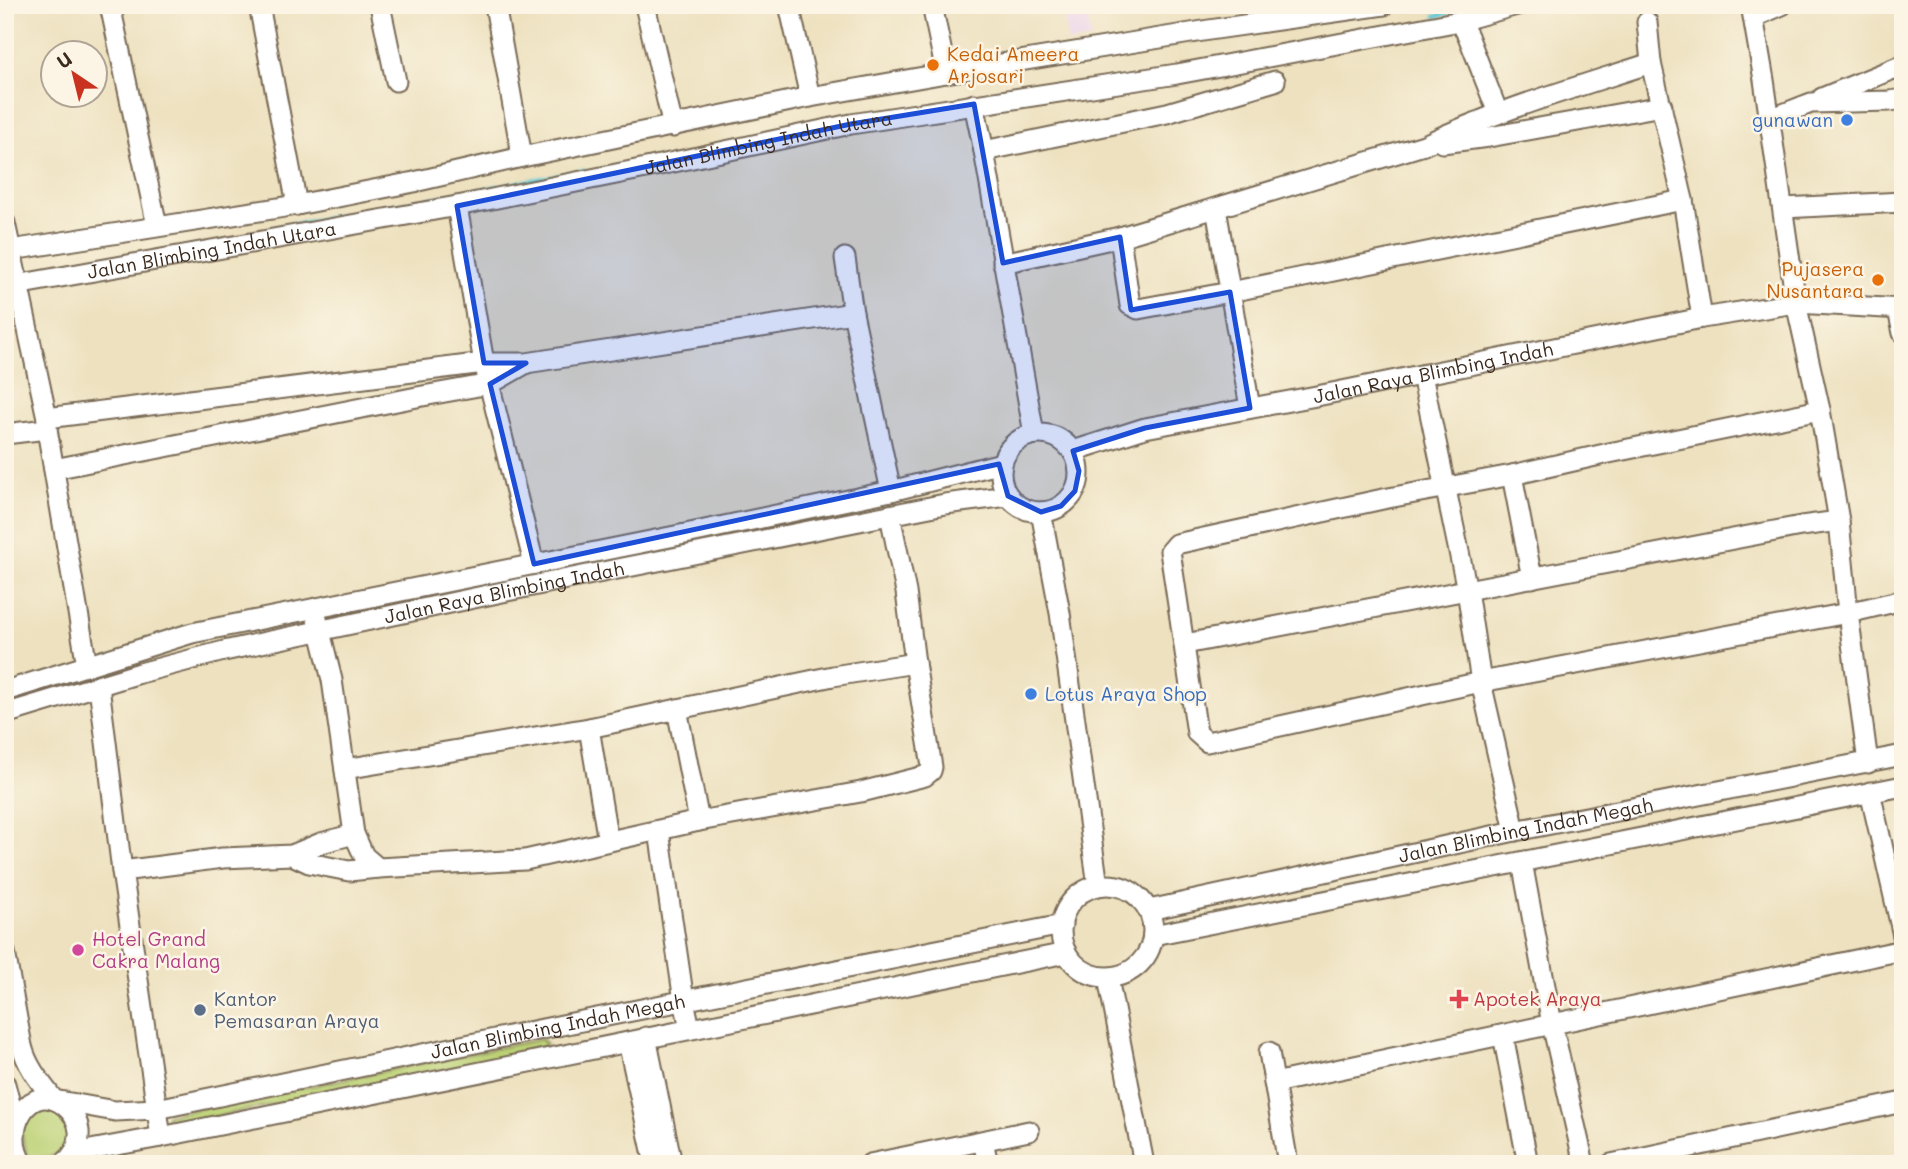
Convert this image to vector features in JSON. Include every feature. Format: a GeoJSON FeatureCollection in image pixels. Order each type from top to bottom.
{"type":"FeatureCollection","features":[{"type":"Feature","properties":{"kind":"street"},"geometry":{"type":"LineString","coordinates":[[110,5],[158,226]]}},
{"type":"Feature","properties":{"kind":"street"},"geometry":{"type":"LineString","coordinates":[[259,5],[297,205]]}},
{"type":"Feature","properties":{"kind":"street"},"geometry":{"type":"LineString","coordinates":[[380,5],[396,80]]}},
{"type":"Feature","properties":{"kind":"street"},"geometry":{"type":"LineString","coordinates":[[495,5],[523,157]]}},
{"type":"Feature","properties":{"kind":"street"},"geometry":{"type":"LineString","coordinates":[[645,5],[673,127]]}},
{"type":"Feature","properties":{"kind":"street"},"geometry":{"type":"LineString","coordinates":[[789,5],[810,97]]}},
{"type":"Feature","properties":{"kind":"street"},"geometry":{"type":"LineString","coordinates":[[932,5],[946,73]]}},
{"type":"Feature","properties":{"kind":"street","name":"Jalan Blimbing Indah Utara"},"geometry":{"type":"LineString","coordinates":[[8,250],[297,205],[810,97],[1209,30],[1384,5]]}},
{"type":"Feature","properties":{"kind":"street","name":"Jalan Blimbing Indah Utara"},"geometry":{"type":"LineString","coordinates":[[12,286],[457,206],[851,124],[1177,74],[1460,21],[1517,5]]}},
{"type":"Feature","properties":{"kind":"street"},"geometry":{"type":"LineString","coordinates":[[1782,5],[1753,11],[1796,303],[1821,410],[1839,521],[1868,762]]}},
{"type":"Feature","properties":{"kind":"street"},"geometry":{"type":"LineString","coordinates":[[1460,21],[1498,113]]}},
{"type":"Feature","properties":{"kind":"street"},"geometry":{"type":"LineString","coordinates":[[1647,22],[1651,63],[1683,200],[1702,317]]}},
{"type":"Feature","properties":{"kind":"street"},"geometry":{"type":"LineString","coordinates":[[1003,263],[1120,237],[1424,145],[1498,113],[1651,63]]}},
{"type":"Feature","properties":{"kind":"street"},"geometry":{"type":"LineString","coordinates":[[1770,119],[1903,65]]}},
{"type":"Feature","properties":{"kind":"street"},"geometry":{"type":"LineString","coordinates":[[984,151],[1167,113],[1275,81]]}},
{"type":"Feature","properties":{"kind":"street"},"geometry":{"type":"LineString","coordinates":[[1811,103],[1903,99]]}},
{"type":"Feature","properties":{"kind":"street"},"geometry":{"type":"LineString","coordinates":[[974,104],[1034,434]]}},
{"type":"Feature","properties":{"kind":"street"},"geometry":{"type":"LineString","coordinates":[[1424,145],[1489,137],[1661,106]]}},
{"type":"Feature","properties":{"kind":"street"},"geometry":{"type":"LineString","coordinates":[[1120,237],[1130,305],[1135,309],[1683,200]]}},
{"type":"Feature","properties":{"kind":"street"},"geometry":{"type":"LineString","coordinates":[[1783,208],[1903,202]]}},
{"type":"Feature","properties":{"kind":"street"},"geometry":{"type":"LineString","coordinates":[[457,206],[484,363],[534,564]]}},
{"type":"Feature","properties":{"kind":"street"},"geometry":{"type":"LineString","coordinates":[[1216,208],[1250,408]]}},
{"type":"Feature","properties":{"kind":"street"},"geometry":{"type":"LineString","coordinates":[[5,223],[12,286],[47,423],[87,666]]}},
{"type":"Feature","properties":{"kind":"street"},"geometry":{"type":"LineString","coordinates":[[845,258],[852,313],[891,491]]}},
{"type":"Feature","properties":{"kind":"street","name":"Jalan Raya Blimbing Indah"},"geometry":{"type":"LineString","coordinates":[[1073,451],[1145,428],[1422,375],[1702,317],[1796,303],[1900,310]]}},
{"type":"Feature","properties":{"kind":"street"},"geometry":{"type":"LineString","coordinates":[[1900,310],[1903,333]]}},
{"type":"Feature","properties":{"kind":"street"},"geometry":{"type":"LineString","coordinates":[[5,434],[47,423],[484,363],[526,363],[852,313]]}},
{"type":"Feature","properties":{"kind":"street"},"geometry":{"type":"LineString","coordinates":[[54,469],[490,384],[526,363]]}},
{"type":"Feature","properties":{"kind":"street"},"geometry":{"type":"LineString","coordinates":[[1422,375],[1467,590],[1481,682],[1515,831]]}},
{"type":"Feature","properties":{"kind":"street"},"geometry":{"type":"LineString","coordinates":[[1821,410],[1176,544],[1170,551],[1197,733],[1207,742],[1481,682],[1848,613],[1903,600]]}},
{"type":"Feature","properties":{"kind":"street"},"geometry":{"type":"LineString","coordinates":[[1034,434],[1049,435],[1062,440],[1073,451],[1079,471],[1075,491],[1061,506],[1041,512],[1017,505],[1008,496],[1001,474],[1002,463],[1014,444],[1034,434]]}},
{"type":"Feature","properties":{"kind":"street","name":"Jalan Raya Blimbing Indah"},"geometry":{"type":"LineString","coordinates":[[5,691],[192,633],[891,491],[1002,463]]}},
{"type":"Feature","properties":{"kind":"street"},"geometry":{"type":"LineString","coordinates":[[1511,475],[1532,578]]}},
{"type":"Feature","properties":{"kind":"street","name":"Jalan Raya Blimbing Indah"},"geometry":{"type":"LineString","coordinates":[[5,714],[224,651],[507,591],[945,504],[1008,496]]}},
{"type":"Feature","properties":{"kind":"street"},"geometry":{"type":"LineString","coordinates":[[1041,512],[1060,613],[1098,886]]}},
{"type":"Feature","properties":{"kind":"street"},"geometry":{"type":"LineString","coordinates":[[292,855],[309,863],[349,871],[525,860],[698,821],[861,792],[926,776],[932,767],[906,592],[890,515]]}},
{"type":"Feature","properties":{"kind":"street"},"geometry":{"type":"LineString","coordinates":[[1185,644],[1801,526],[1839,521]]}},
{"type":"Feature","properties":{"kind":"street"},"geometry":{"type":"LineString","coordinates":[[314,608],[332,680],[354,834],[365,856],[378,868]]}},
{"type":"Feature","properties":{"kind":"street"},"geometry":{"type":"LineString","coordinates":[[345,769],[589,728],[833,676],[915,663]]}},
{"type":"Feature","properties":{"kind":"street"},"geometry":{"type":"LineString","coordinates":[[99,686],[122,872],[161,1137]]}},
{"type":"Feature","properties":{"kind":"street"},"geometry":{"type":"LineString","coordinates":[[677,709],[698,821]]}},
{"type":"Feature","properties":{"kind":"street"},"geometry":{"type":"LineString","coordinates":[[589,728],[608,841]]}},
{"type":"Feature","properties":{"kind":"street","name":"Jalan Blimbing Indah Megah"},"geometry":{"type":"LineString","coordinates":[[1149,910],[1515,831],[1903,755]]}},
{"type":"Feature","properties":{"kind":"street","name":"Jalan Blimbing Indah Megah"},"geometry":{"type":"LineString","coordinates":[[1153,935],[1903,786]]}},
{"type":"Feature","properties":{"kind":"street"},"geometry":{"type":"LineString","coordinates":[[1870,792],[1903,936]]}},
{"type":"Feature","properties":{"kind":"street"},"geometry":{"type":"LineString","coordinates":[[1714,794],[1718,823]]}},
{"type":"Feature","properties":{"kind":"street"},"geometry":{"type":"LineString","coordinates":[[659,831],[690,1028]]}},
{"type":"Feature","properties":{"kind":"street"},"geometry":{"type":"LineString","coordinates":[[122,872],[223,858],[292,855],[354,834]]}},
{"type":"Feature","properties":{"kind":"street"},"geometry":{"type":"LineString","coordinates":[[1522,862],[1552,1024],[1584,1164]]}},
{"type":"Feature","properties":{"kind":"street"},"geometry":{"type":"LineString","coordinates":[[1113,885],[1127,889],[1140,898],[1149,910],[1153,925],[1153,940],[1147,955],[1137,967],[1123,975],[1108,978],[1083,971],[1073,963],[1062,942],[1062,925],[1068,907],[1076,897],[1098,886],[1113,885]]}},
{"type":"Feature","properties":{"kind":"street","name":"Jalan Blimbing Indah Megah"},"geometry":{"type":"LineString","coordinates":[[54,1100],[115,1111],[157,1109],[1062,925]]}},
{"type":"Feature","properties":{"kind":"street"},"geometry":{"type":"LineString","coordinates":[[1274,1083],[1903,950]]}},
{"type":"Feature","properties":{"kind":"street"},"geometry":{"type":"LineString","coordinates":[[5,952],[25,1057],[31,1070],[54,1100]]}},
{"type":"Feature","properties":{"kind":"street","name":"Jalan Blimbing Indah Megah"},"geometry":{"type":"LineString","coordinates":[[68,1158],[690,1028],[1066,953]]}},
{"type":"Feature","properties":{"kind":"street"},"geometry":{"type":"LineString","coordinates":[[1108,978],[1144,1164]]}},
{"type":"Feature","properties":{"kind":"street"},"geometry":{"type":"LineString","coordinates":[[562,1025],[567,1055]]}},
{"type":"Feature","properties":{"kind":"street"},"geometry":{"type":"LineString","coordinates":[[1503,1035],[1528,1164]]}},
{"type":"Feature","properties":{"kind":"street"},"geometry":{"type":"LineString","coordinates":[[637,1040],[655,1164]]}},
{"type":"Feature","properties":{"kind":"street"},"geometry":{"type":"LineString","coordinates":[[637,1040],[672,1164]]}},
{"type":"Feature","properties":{"kind":"street"},"geometry":{"type":"LineString","coordinates":[[1269,1052],[1288,1164]]}},
{"type":"Feature","properties":{"kind":"street"},"geometry":{"type":"LineString","coordinates":[[5,1084],[9,1115],[7,1134],[16,1162]]}},
{"type":"Feature","properties":{"kind":"street"},"geometry":{"type":"LineString","coordinates":[[9,1115],[32,1100],[43,1098],[64,1104],[72,1112],[79,1132],[78,1143],[68,1158]]}},
{"type":"Feature","properties":{"kind":"street"},"geometry":{"type":"LineString","coordinates":[[1611,1164],[1903,1102]]}},
{"type":"Feature","properties":{"kind":"street"},"geometry":{"type":"LineString","coordinates":[[870,1164],[1029,1130]]}},
{"type":"Feature","properties":{"kind":"street"},"geometry":{"type":"LineString","coordinates":[[983,1141],[988,1164]]}},
{"type":"Feature","properties":{"kind":"highlighted area"},"geometry":{"type":"Polygon","coordinates":[[[974,104],[1003,263],[1120,237],[1131,310],[1230,292],[1250,408],[1145,428],[1073,451],[1079,471],[1075,491],[1061,506],[1041,512],[1008,496],[999,464],[534,564],[490,384],[526,363],[484,363],[457,206],[851,124],[974,104]]]}},
{"type":"Feature","properties":{"kind":"shaded area"},"geometry":{"type":"Polygon","coordinates":[[[1063,5],[1086,5],[1091,39],[1068,43],[1063,5]]]}},
{"type":"Feature","properties":{"kind":"green space"},"geometry":{"type":"Polygon","coordinates":[[[541,1039],[546,1044],[543,1050],[169,1126],[166,1124],[167,1115],[541,1039]]]}},
{"type":"Feature","properties":{"kind":"green space"},"geometry":{"type":"Polygon","coordinates":[[[40,1108],[55,1111],[65,1118],[69,1127],[68,1138],[63,1147],[42,1158],[27,1156],[19,1123],[40,1108]]]}},
{"type":"Feature","properties":{"kind":"waterway"},"geometry":{"type":"LineString","coordinates":[[1436,16],[1475,5]]}},
{"type":"Feature","properties":{"kind":"waterway"},"geometry":{"type":"LineString","coordinates":[[272,229],[583,171]]}},
{"type":"Feature","properties":{"kind":"place","name":"Kedai Ameera Arjosari"},"geometry":{"type":"Point","coordinates":[933,65]}},
{"type":"Feature","properties":{"kind":"place","name":"gunawan"},"geometry":{"type":"Point","coordinates":[1847,120]}},
{"type":"Feature","properties":{"kind":"place","name":"Pujasera Nusantara"},"geometry":{"type":"Point","coordinates":[1878,280]}},
{"type":"Feature","properties":{"kind":"place","name":"Lotus Araya Shop"},"geometry":{"type":"Point","coordinates":[1031,694]}},
{"type":"Feature","properties":{"kind":"place","name":"Hotel Grand Cakra Malang"},"geometry":{"type":"Point","coordinates":[78,950]}},
{"type":"Feature","properties":{"kind":"place","name":"Apotek Araya"},"geometry":{"type":"Point","coordinates":[1459,999]}},
{"type":"Feature","properties":{"kind":"place","name":"Kantor Pemasaran Araya"},"geometry":{"type":"Point","coordinates":[200,1010]}}]}
